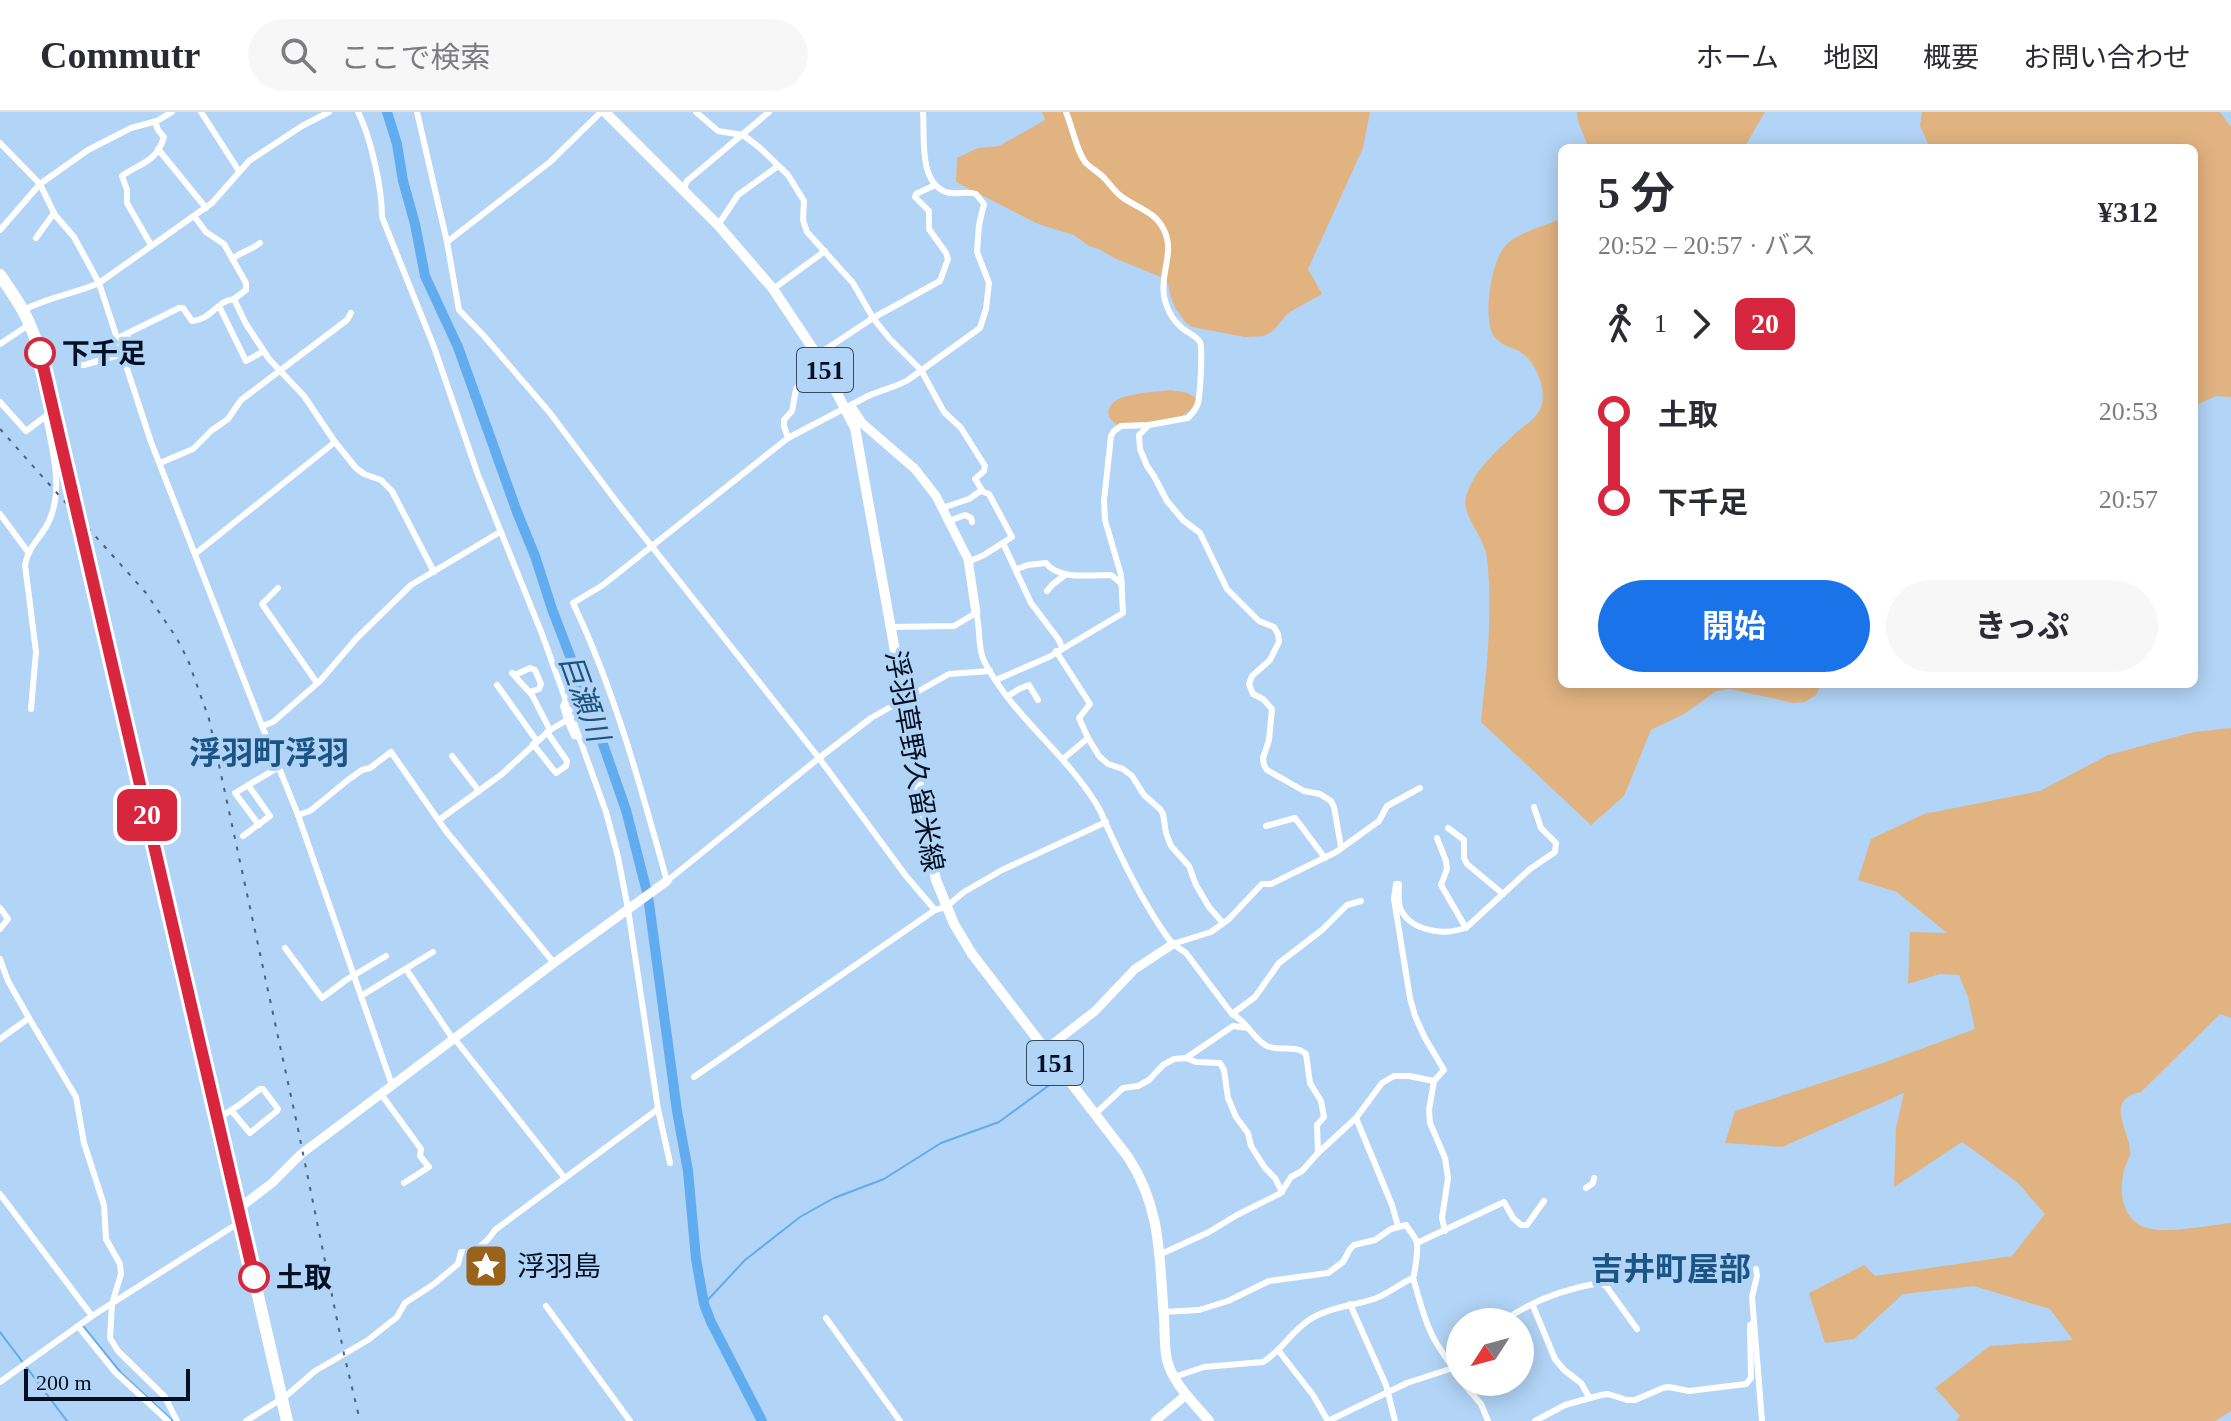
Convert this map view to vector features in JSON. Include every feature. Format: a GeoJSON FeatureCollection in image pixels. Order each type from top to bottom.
{"type":"FeatureCollection","features":[{"type":"Feature","properties":{"kind":"highway"},"geometry":{"type":"LineString","coordinates":[[0,275],[31,324],[50,413],[87,553],[287,1421]]}},
{"type":"Feature","properties":{"kind":"main road","name":"浮羽草野久留米線"},"geometry":{"type":"LineString","coordinates":[[603,112],[718,225],[773,289],[817,355],[855,428],[940,908],[1136,1170],[1155,1218],[1167,1361],[1186,1395],[1209,1421]]}},
{"type":"Feature","properties":{"kind":"street"},"geometry":{"type":"LineString","coordinates":[[146,112],[164,137],[144,165],[122,176],[127,203],[151,245]]}},
{"type":"Feature","properties":{"kind":"street"},"geometry":{"type":"LineString","coordinates":[[0,230],[40,184],[105,140],[172,112]]}},
{"type":"Feature","properties":{"kind":"street"},"geometry":{"type":"LineString","coordinates":[[201,112],[239,171]]}},
{"type":"Feature","properties":{"kind":"street"},"geometry":{"type":"LineString","coordinates":[[24,310],[40,301],[99,283],[206,208],[249,161],[329,112]]}},
{"type":"Feature","properties":{"kind":"street"},"geometry":{"type":"LineString","coordinates":[[358,112],[371,147],[382,200],[382,217],[434,347],[606,812],[628,909],[658,1109],[670,1163]]}},
{"type":"Feature","properties":{"kind":"street"},"geometry":{"type":"LineString","coordinates":[[417,112],[459,310],[550,413],[584,461],[819,758],[906,876],[940,908]]}},
{"type":"Feature","properties":{"kind":"street"},"geometry":{"type":"LineString","coordinates":[[447,242],[550,162],[603,112]]}},
{"type":"Feature","properties":{"kind":"street"},"geometry":{"type":"LineString","coordinates":[[696,112],[718,131],[743,135],[788,175],[804,201],[804,227],[853,283],[873,318],[889,338],[921,370],[944,412],[961,428],[985,466],[975,479],[981,491],[989,494],[1012,537],[968,562]]}},
{"type":"Feature","properties":{"kind":"street"},"geometry":{"type":"LineString","coordinates":[[683,190],[687,181],[769,112]]}},
{"type":"Feature","properties":{"kind":"street"},"geometry":{"type":"LineString","coordinates":[[667,881],[633,762],[591,643],[573,603],[603,585],[788,438],[881,390],[897,387],[980,328],[989,283],[977,252],[984,204],[969,191],[954,194],[943,192],[935,185],[927,168],[924,150],[923,112]]}},
{"type":"Feature","properties":{"kind":"street"},"geometry":{"type":"LineString","coordinates":[[996,680],[1059,650],[1123,613],[1121,575],[1105,520],[1111,436],[1121,426],[1181,420],[1192,414],[1198,401],[1203,353],[1196,337],[1181,328],[1167,310],[1162,283],[1169,255],[1165,230],[1152,214],[1123,198],[1088,165],[1082,157],[1066,112]]}},
{"type":"Feature","properties":{"kind":"street"},"geometry":{"type":"LineString","coordinates":[[0,143],[40,184],[54,213],[74,237],[99,283],[160,463],[298,815],[392,1085]]}},
{"type":"Feature","properties":{"kind":"street"},"geometry":{"type":"LineString","coordinates":[[158,149],[206,208]]}},
{"type":"Feature","properties":{"kind":"street"},"geometry":{"type":"LineString","coordinates":[[718,225],[738,195],[778,166]]}},
{"type":"Feature","properties":{"kind":"street"},"geometry":{"type":"LineString","coordinates":[[788,438],[784,420],[792,411],[796,389],[817,355],[873,318],[940,281],[948,259],[929,229],[929,211],[915,197],[935,185]]}},
{"type":"Feature","properties":{"kind":"street"},"geometry":{"type":"LineString","coordinates":[[36,238],[54,213]]}},
{"type":"Feature","properties":{"kind":"street"},"geometry":{"type":"LineString","coordinates":[[116,339],[179,308],[183,308],[192,321],[209,316],[228,299],[234,299],[246,290],[246,283],[224,244],[206,232],[194,216]]}},
{"type":"Feature","properties":{"kind":"street"},"geometry":{"type":"LineString","coordinates":[[232,259],[260,243]]}},
{"type":"Feature","properties":{"kind":"street"},"geometry":{"type":"LineString","coordinates":[[773,289],[825,251]]}},
{"type":"Feature","properties":{"kind":"street"},"geometry":{"type":"LineString","coordinates":[[234,299],[264,351],[304,396],[356,468],[381,480],[392,491],[434,572]]}},
{"type":"Feature","properties":{"kind":"street"},"geometry":{"type":"LineString","coordinates":[[219,306],[246,361],[264,351]]}},
{"type":"Feature","properties":{"kind":"street"},"geometry":{"type":"LineString","coordinates":[[160,463],[193,449],[228,419],[238,402],[347,320],[351,313]]}},
{"type":"Feature","properties":{"kind":"street"},"geometry":{"type":"LineString","coordinates":[[0,344],[31,324]]}},
{"type":"Feature","properties":{"kind":"street"},"geometry":{"type":"LineString","coordinates":[[79,365],[133,351],[127,334]]}},
{"type":"Feature","properties":{"kind":"street"},"geometry":{"type":"LineString","coordinates":[[0,402],[26,431],[50,413]]}},
{"type":"Feature","properties":{"kind":"street"},"geometry":{"type":"LineString","coordinates":[[844,408],[852,408],[863,424],[928,483],[968,562],[982,658],[1008,696],[1094,799],[1149,909],[1173,944],[1186,953],[1232,1014],[1242,1019],[1264,1045],[1300,1049],[1306,1054],[1310,1083],[1321,1101],[1324,1117],[1317,1125],[1318,1153]]}},
{"type":"Feature","properties":{"kind":"street"},"geometry":{"type":"LineString","coordinates":[[31,709],[36,652],[25,565],[28,552],[48,524],[52,512],[57,477],[50,413]]}},
{"type":"Feature","properties":{"kind":"street"},"geometry":{"type":"LineString","coordinates":[[1149,425],[1139,435],[1142,458],[1167,501],[1183,520],[1200,533],[1227,589],[1259,621],[1274,627],[1278,634],[1279,642],[1270,660],[1252,676],[1249,684],[1253,694],[1272,709],[1264,765],[1267,770],[1304,791],[1320,794],[1331,801],[1341,847]]}},
{"type":"Feature","properties":{"kind":"street"},"geometry":{"type":"LineString","coordinates":[[195,554],[335,442]]}},
{"type":"Feature","properties":{"kind":"street"},"geometry":{"type":"LineString","coordinates":[[942,508],[969,499],[981,491]]}},
{"type":"Feature","properties":{"kind":"street"},"geometry":{"type":"LineString","coordinates":[[0,514],[28,552]]}},
{"type":"Feature","properties":{"kind":"street"},"geometry":{"type":"LineString","coordinates":[[949,521],[965,515],[972,522]]}},
{"type":"Feature","properties":{"kind":"street"},"geometry":{"type":"LineString","coordinates":[[262,726],[273,722],[317,683],[411,585],[500,532]]}},
{"type":"Feature","properties":{"kind":"street"},"geometry":{"type":"LineString","coordinates":[[1003,543],[1031,603],[1059,640],[1059,650],[1090,704],[1079,715],[1088,738],[1104,761],[1132,776],[1144,795],[1160,809],[1171,846],[1189,866],[1209,907],[1223,923]]}},
{"type":"Feature","properties":{"kind":"street"},"geometry":{"type":"LineString","coordinates":[[1017,569],[1046,563],[1052,571],[1065,575],[1111,575],[1122,584]]}},
{"type":"Feature","properties":{"kind":"street"},"geometry":{"type":"LineString","coordinates":[[1047,591],[1065,575]]}},
{"type":"Feature","properties":{"kind":"street"},"geometry":{"type":"LineString","coordinates":[[278,588],[262,604],[317,683]]}},
{"type":"Feature","properties":{"kind":"street"},"geometry":{"type":"LineString","coordinates":[[892,627],[954,626],[976,613]]}},
{"type":"Feature","properties":{"kind":"street"},"geometry":{"type":"LineString","coordinates":[[497,685],[556,773],[566,766],[567,761],[548,731],[530,692],[514,674],[530,668],[535,670],[541,684],[539,689],[530,692]]}},
{"type":"Feature","properties":{"kind":"street"},"geometry":{"type":"LineString","coordinates":[[0,1382],[240,1215],[301,1154],[667,881],[871,718],[949,674],[990,671]]}},
{"type":"Feature","properties":{"kind":"street"},"geometry":{"type":"LineString","coordinates":[[1008,696],[1029,685],[1038,700]]}},
{"type":"Feature","properties":{"kind":"street"},"geometry":{"type":"LineString","coordinates":[[566,700],[563,706],[567,720],[574,736],[579,737]]}},
{"type":"Feature","properties":{"kind":"street"},"geometry":{"type":"LineString","coordinates":[[439,820],[502,774],[548,731],[567,720]]}},
{"type":"Feature","properties":{"kind":"street"},"geometry":{"type":"LineString","coordinates":[[1063,759],[1088,738]]}},
{"type":"Feature","properties":{"kind":"street"},"geometry":{"type":"LineString","coordinates":[[298,815],[318,805],[348,780],[391,752],[439,820],[554,963]]}},
{"type":"Feature","properties":{"kind":"street"},"geometry":{"type":"LineString","coordinates":[[452,756],[479,791]]}},
{"type":"Feature","properties":{"kind":"street"},"geometry":{"type":"LineString","coordinates":[[259,825],[235,793],[279,767]]}},
{"type":"Feature","properties":{"kind":"street"},"geometry":{"type":"LineString","coordinates":[[243,836],[270,816],[248,785]]}},
{"type":"Feature","properties":{"kind":"street"},"geometry":{"type":"LineString","coordinates":[[1045,1050],[1095,1011],[1135,969],[1173,944],[1211,932],[1262,884],[1271,884],[1325,858],[1379,821],[1387,806],[1420,788]]}},
{"type":"Feature","properties":{"kind":"street"},"geometry":{"type":"LineString","coordinates":[[1445,1231],[1442,1218],[1448,1178],[1445,1158],[1430,1123],[1429,1110],[1434,1081],[1444,1070],[1425,1038],[1412,1007],[1394,899],[1396,884],[1399,884],[1403,914],[1420,927],[1450,932],[1466,928],[1530,869],[1552,855],[1557,847],[1553,839],[1544,834],[1534,807]]}},
{"type":"Feature","properties":{"kind":"street"},"geometry":{"type":"LineString","coordinates":[[1266,826],[1295,818],[1325,858]]}},
{"type":"Feature","properties":{"kind":"street"},"geometry":{"type":"LineString","coordinates":[[694,1077],[964,892],[1002,870],[1106,822]]}},
{"type":"Feature","properties":{"kind":"street"},"geometry":{"type":"LineString","coordinates":[[1448,828],[1464,840],[1467,864],[1503,894]]}},
{"type":"Feature","properties":{"kind":"street"},"geometry":{"type":"LineString","coordinates":[[1437,838],[1447,869],[1441,885],[1466,928]]}},
{"type":"Feature","properties":{"kind":"street"},"geometry":{"type":"LineString","coordinates":[[1232,1014],[1255,997],[1279,963],[1322,930],[1347,905],[1361,901]]}},
{"type":"Feature","properties":{"kind":"street"},"geometry":{"type":"LineString","coordinates":[[0,908],[8,919],[0,929]]}},
{"type":"Feature","properties":{"kind":"street"},"geometry":{"type":"LineString","coordinates":[[285,948],[322,998],[386,956]]}},
{"type":"Feature","properties":{"kind":"street"},"geometry":{"type":"LineString","coordinates":[[361,996],[433,952]]}},
{"type":"Feature","properties":{"kind":"street"},"geometry":{"type":"LineString","coordinates":[[0,959],[8,981],[76,1097],[84,1143],[104,1205],[106,1239],[120,1264],[121,1274],[112,1304],[110,1332],[113,1344],[160,1391],[177,1421]]}},
{"type":"Feature","properties":{"kind":"street"},"geometry":{"type":"LineString","coordinates":[[406,969],[454,1039],[564,1177]]}},
{"type":"Feature","properties":{"kind":"street"},"geometry":{"type":"LineString","coordinates":[[0,1039],[29,1018]]}},
{"type":"Feature","properties":{"kind":"street"},"geometry":{"type":"LineString","coordinates":[[1186,1058],[1233,1026],[1249,1028]]}},
{"type":"Feature","properties":{"kind":"street"},"geometry":{"type":"LineString","coordinates":[[1095,1114],[1123,1088],[1138,1086],[1149,1080],[1163,1065],[1174,1059],[1220,1063],[1236,1117],[1282,1192]]}},
{"type":"Feature","properties":{"kind":"street"},"geometry":{"type":"LineString","coordinates":[[1159,1255],[1282,1192],[1291,1177],[1302,1171],[1356,1118],[1382,1083],[1394,1076],[1434,1081]]}},
{"type":"Feature","properties":{"kind":"street"},"geometry":{"type":"LineString","coordinates":[[217,1118],[260,1089],[278,1109],[250,1133],[231,1110]]}},
{"type":"Feature","properties":{"kind":"street"},"geometry":{"type":"LineString","coordinates":[[381,1094],[421,1149],[420,1156],[429,1167],[404,1183]]}},
{"type":"Feature","properties":{"kind":"street"},"geometry":{"type":"LineString","coordinates":[[246,1421],[315,1371],[368,1340],[397,1317],[405,1303],[458,1264],[461,1252],[468,1253],[482,1245],[495,1230],[658,1109]]}},
{"type":"Feature","properties":{"kind":"street"},"geometry":{"type":"LineString","coordinates":[[1356,1118],[1398,1226]]}},
{"type":"Feature","properties":{"kind":"street"},"geometry":{"type":"LineString","coordinates":[[1586,1188],[1594,1178]]}},
{"type":"Feature","properties":{"kind":"street"},"geometry":{"type":"LineString","coordinates":[[0,1194],[92,1316]]}},
{"type":"Feature","properties":{"kind":"street"},"geometry":{"type":"LineString","coordinates":[[1417,1243],[1504,1202],[1513,1218],[1524,1226],[1544,1201]]}},
{"type":"Feature","properties":{"kind":"street"},"geometry":{"type":"LineString","coordinates":[[1163,1312],[1199,1310],[1228,1301],[1269,1281],[1328,1273],[1343,1262],[1354,1245],[1375,1240],[1398,1226],[1406,1225],[1417,1243],[1413,1278],[1430,1331],[1446,1359]]}},
{"type":"Feature","properties":{"kind":"street"},"geometry":{"type":"LineString","coordinates":[[1756,1269],[1752,1297],[1762,1421]]}},
{"type":"Feature","properties":{"kind":"street"},"geometry":{"type":"LineString","coordinates":[[1174,1377],[1204,1367],[1263,1362],[1313,1317],[1373,1299],[1413,1278]]}},
{"type":"Feature","properties":{"kind":"street"},"geometry":{"type":"LineString","coordinates":[[1526,1308],[1553,1294],[1602,1284],[1621,1304],[1637,1329]]}},
{"type":"Feature","properties":{"kind":"street"},"geometry":{"type":"LineString","coordinates":[[1350,1304],[1388,1391],[1395,1421]]}},
{"type":"Feature","properties":{"kind":"street"},"geometry":{"type":"LineString","coordinates":[[546,1306],[630,1421]]}},
{"type":"Feature","properties":{"kind":"street"},"geometry":{"type":"LineString","coordinates":[[1533,1306],[1555,1359],[1581,1383],[1589,1397]]}},
{"type":"Feature","properties":{"kind":"street"},"geometry":{"type":"LineString","coordinates":[[826,1318],[900,1421]]}},
{"type":"Feature","properties":{"kind":"street"},"geometry":{"type":"LineString","coordinates":[[1535,1421],[1565,1405],[1589,1397],[1608,1394],[1635,1400],[1669,1387],[1689,1391],[1746,1384],[1751,1378],[1750,1325],[1754,1323]]}},
{"type":"Feature","properties":{"kind":"street"},"geometry":{"type":"LineString","coordinates":[[78,1326],[115,1372],[168,1421]]}},
{"type":"Feature","properties":{"kind":"street"},"geometry":{"type":"LineString","coordinates":[[1278,1350],[1313,1395],[1328,1421],[1388,1391],[1446,1368]]}},
{"type":"Feature","properties":{"kind":"street"},"geometry":{"type":"LineString","coordinates":[[1155,1421],[1186,1395]]}},
{"type":"Feature","properties":{"kind":"street"},"geometry":{"type":"LineString","coordinates":[[1474,1396],[1488,1421]]}},
{"type":"Feature","properties":{"kind":"shaded area"},"geometry":{"type":"Polygon","coordinates":[[[1042,112],[1370,112],[1363,148],[1308,269],[1322,294],[1288,313],[1274,330],[1264,336],[1245,337],[1192,327],[1176,309],[1168,284],[1161,277],[1089,246],[1074,235],[1038,224],[956,182],[957,158],[978,148],[999,146],[1045,120],[1042,112]]]}},
{"type":"Feature","properties":{"kind":"shaded area"},"geometry":{"type":"Polygon","coordinates":[[[1577,112],[1765,112],[1746,144],[1587,144],[1577,112]]]}},
{"type":"Feature","properties":{"kind":"shaded area"},"geometry":{"type":"Polygon","coordinates":[[[1922,112],[2220,112],[2231,127],[2231,397],[2216,396],[2198,404],[2198,144],[1928,144],[1920,126],[1922,112]]]}},
{"type":"Feature","properties":{"kind":"shaded area"},"geometry":{"type":"Polygon","coordinates":[[[1558,220],[1558,688],[1819,688],[1816,695],[1805,702],[1793,703],[1730,689],[1716,691],[1684,714],[1651,730],[1624,796],[1591,825],[1481,722],[1488,640],[1489,579],[1485,550],[1465,504],[1470,487],[1481,469],[1532,419],[1542,404],[1541,382],[1534,367],[1525,355],[1499,342],[1490,328],[1489,316],[1490,289],[1501,251],[1513,239],[1558,220]]]}},
{"type":"Feature","properties":{"kind":"shaded area"},"geometry":{"type":"Polygon","coordinates":[[[1170,390],[1191,394],[1198,404],[1178,418],[1145,426],[1121,426],[1110,419],[1109,409],[1118,399],[1170,390]]]}},
{"type":"Feature","properties":{"kind":"shaded area"},"geometry":{"type":"Polygon","coordinates":[[[2231,728],[2231,1018],[2220,1014],[2141,1092],[2129,1096],[2121,1110],[2130,1147],[2123,1174],[2122,1198],[2132,1219],[2146,1228],[2157,1230],[2231,1223],[2231,1411],[2215,1421],[1956,1421],[1960,1416],[1935,1388],[1990,1346],[2073,1340],[2050,1309],[1974,1286],[1903,1294],[1854,1339],[1825,1343],[1809,1293],[1864,1265],[1875,1276],[2012,1256],[2045,1214],[2017,1182],[1962,1142],[1894,1187],[1896,1128],[1904,1093],[1782,1147],[1725,1143],[1735,1111],[1883,1063],[1975,1029],[1959,975],[1940,974],[1908,984],[1910,932],[1947,933],[1897,892],[1858,880],[1871,839],[1924,814],[2040,791],[2108,755],[2194,732],[2231,728]]]}},
{"type":"Feature","properties":{"kind":"waterway","name":"巨瀬川"},"geometry":{"type":"LineString","coordinates":[[387,112],[397,144],[425,276],[458,347],[626,810],[648,896],[704,1304],[762,1421]]}},
{"type":"Feature","properties":{"kind":"waterway"},"geometry":{"type":"LineString","coordinates":[[704,1304],[745,1260],[800,1217],[834,1198],[884,1179],[941,1143],[999,1122],[1059,1078]]}},
{"type":"Feature","properties":{"kind":"waterway"},"geometry":{"type":"LineString","coordinates":[[83,1326],[121,1373],[173,1421]]}},
{"type":"Feature","properties":{"kind":"waterway"},"geometry":{"type":"LineString","coordinates":[[0,1332],[67,1421]]}},
{"type":"Feature","properties":{"kind":"railway"},"geometry":{"type":"LineString","coordinates":[[0,429],[146,593],[188,660],[209,719],[360,1421]]}},
{"type":"Feature","properties":{"kind":"bus line","name":"20"},"geometry":{"type":"LineString","coordinates":[[40,353],[254,1277]]}},
{"type":"Feature","properties":{"kind":"place","name":"下千足"},"geometry":{"type":"Point","coordinates":[40,353]}},
{"type":"Feature","properties":{"kind":"place","name":"浮羽島"},"geometry":{"type":"Point","coordinates":[486,1266]}},
{"type":"Feature","properties":{"kind":"place","name":"土取"},"geometry":{"type":"Point","coordinates":[254,1277]}},
{"type":"Feature","properties":{"kind":"district","name":"浮羽町浮羽"},"geometry":{"type":"Point","coordinates":[269,753]}},
{"type":"Feature","properties":{"kind":"district","name":"吉井町屋部"},"geometry":{"type":"Point","coordinates":[1671,1269]}}]}
